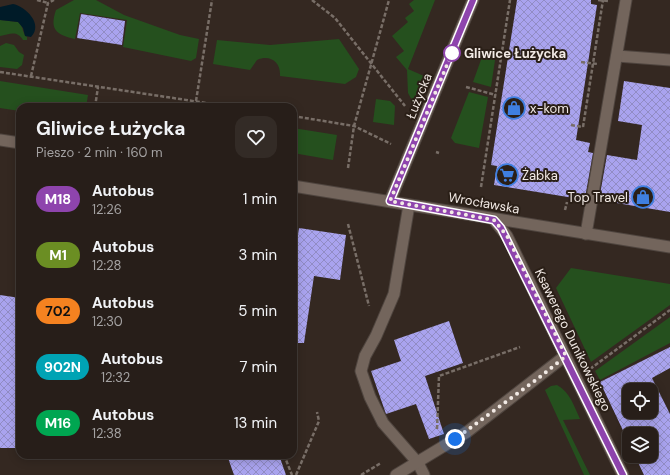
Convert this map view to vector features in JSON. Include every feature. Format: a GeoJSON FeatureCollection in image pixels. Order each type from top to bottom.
{"type":"FeatureCollection","features":[{"type":"Feature","properties":{"kind":"street","name":"Łużycka"},"geometry":{"type":"LineString","coordinates":[[390,201],[473,0]]}},
{"type":"Feature","properties":{"kind":"street"},"geometry":{"type":"LineString","coordinates":[[586,234],[626,0]]}},
{"type":"Feature","properties":{"kind":"street"},"geometry":{"type":"LineString","coordinates":[[617,56],[670,60]]}},
{"type":"Feature","properties":{"kind":"street"},"geometry":{"type":"LineString","coordinates":[[0,140],[16,142]]}},
{"type":"Feature","properties":{"kind":"street","name":"Wrocławska"},"geometry":{"type":"LineString","coordinates":[[297,187],[409,204],[494,220],[670,247]]}},
{"type":"Feature","properties":{"kind":"street"},"geometry":{"type":"LineString","coordinates":[[409,204],[394,294],[376,336],[365,356],[361,371],[370,397],[383,423],[418,463],[424,475]]}},
{"type":"Feature","properties":{"kind":"street","name":"Ksawerego Dunikowskiego"},"geometry":{"type":"LineString","coordinates":[[494,220],[507,236],[623,475]]}},
{"type":"Feature","properties":{"kind":"street"},"geometry":{"type":"LineString","coordinates":[[396,475],[467,432],[566,356]]}},
{"type":"Feature","properties":{"kind":"path"},"geometry":{"type":"LineString","coordinates":[[36,0],[48,3],[54,0]]}},
{"type":"Feature","properties":{"kind":"path"},"geometry":{"type":"LineString","coordinates":[[196,101],[212,0]]}},
{"type":"Feature","properties":{"kind":"path"},"geometry":{"type":"LineString","coordinates":[[312,0],[335,18],[405,106]]}},
{"type":"Feature","properties":{"kind":"path"},"geometry":{"type":"LineString","coordinates":[[348,168],[354,126],[389,0]]}},
{"type":"Feature","properties":{"kind":"path"},"geometry":{"type":"LineString","coordinates":[[481,187],[510,0]]}},
{"type":"Feature","properties":{"kind":"path"},"geometry":{"type":"LineString","coordinates":[[598,0],[608,2]]}},
{"type":"Feature","properties":{"kind":"path"},"geometry":{"type":"LineString","coordinates":[[583,127],[603,0]]}},
{"type":"Feature","properties":{"kind":"path"},"geometry":{"type":"LineString","coordinates":[[30,76],[48,3]]}},
{"type":"Feature","properties":{"kind":"path"},"geometry":{"type":"LineString","coordinates":[[480,53],[502,57]]}},
{"type":"Feature","properties":{"kind":"path"},"geometry":{"type":"LineString","coordinates":[[581,62],[598,64]]}},
{"type":"Feature","properties":{"kind":"path"},"geometry":{"type":"LineString","coordinates":[[0,72],[208,103]]}},
{"type":"Feature","properties":{"kind":"path"},"geometry":{"type":"LineString","coordinates":[[96,103],[98,87]]}},
{"type":"Feature","properties":{"kind":"path"},"geometry":{"type":"LineString","coordinates":[[466,87],[496,95]]}},
{"type":"Feature","properties":{"kind":"path"},"geometry":{"type":"LineString","coordinates":[[297,117],[354,126],[391,144]]}},
{"type":"Feature","properties":{"kind":"path"},"geometry":{"type":"LineString","coordinates":[[571,125],[588,127]]}},
{"type":"Feature","properties":{"kind":"path"},"geometry":{"type":"LineString","coordinates":[[565,210],[567,202]]}},
{"type":"Feature","properties":{"kind":"path"},"geometry":{"type":"LineString","coordinates":[[348,224],[376,336]]}},
{"type":"Feature","properties":{"kind":"path"},"geometry":{"type":"LineString","coordinates":[[588,371],[670,310]]}},
{"type":"Feature","properties":{"kind":"path"},"geometry":{"type":"LineString","coordinates":[[436,451],[439,376],[520,347]]}},
{"type":"Feature","properties":{"kind":"path"},"geometry":{"type":"LineString","coordinates":[[296,475],[319,421],[317,412]]}},
{"type":"Feature","properties":{"kind":"path"},"geometry":{"type":"LineString","coordinates":[[286,459],[292,475]]}},
{"type":"Feature","properties":{"kind":"green space"},"geometry":{"type":"Polygon","coordinates":[[[74,0],[96,0],[124,15],[180,35],[199,39],[196,58],[191,61],[123,47],[127,20],[80,13],[75,39],[63,36],[54,27],[53,22],[56,10],[74,0]]]}},
{"type":"Feature","properties":{"kind":"green space"},"geometry":{"type":"Polygon","coordinates":[[[414,0],[435,0],[408,69],[424,76],[413,102],[408,93],[407,70],[396,57],[404,51],[392,36],[408,22],[405,18],[414,11],[409,4],[414,0]]]}},
{"type":"Feature","properties":{"kind":"green space"},"geometry":{"type":"Polygon","coordinates":[[[0,20],[18,22],[25,36],[27,37],[27,40],[23,40],[16,34],[0,36],[0,20]]]}},
{"type":"Feature","properties":{"kind":"green space"},"geometry":{"type":"Polygon","coordinates":[[[339,39],[359,69],[356,77],[345,84],[280,76],[277,63],[274,60],[266,58],[257,60],[250,70],[213,64],[217,40],[270,45],[339,39]]]}},
{"type":"Feature","properties":{"kind":"green space"},"geometry":{"type":"Polygon","coordinates":[[[6,43],[14,45],[19,52],[24,55],[22,65],[17,69],[0,67],[0,46],[6,43]]]}},
{"type":"Feature","properties":{"kind":"green space"},"geometry":{"type":"Polygon","coordinates":[[[482,57],[495,60],[491,87],[473,82],[482,57]]]}},
{"type":"Feature","properties":{"kind":"green space"},"geometry":{"type":"Polygon","coordinates":[[[0,81],[88,95],[87,103],[16,103],[16,110],[0,108],[0,81]]]}},
{"type":"Feature","properties":{"kind":"green space"},"geometry":{"type":"Polygon","coordinates":[[[469,92],[488,97],[479,148],[455,143],[451,138],[469,92]]]}},
{"type":"Feature","properties":{"kind":"green space"},"geometry":{"type":"Polygon","coordinates":[[[376,99],[390,101],[395,106],[394,125],[373,122],[376,99]]]}},
{"type":"Feature","properties":{"kind":"green space"},"geometry":{"type":"Polygon","coordinates":[[[297,129],[337,135],[333,160],[297,154],[297,129]]]}},
{"type":"Feature","properties":{"kind":"green space"},"geometry":{"type":"Polygon","coordinates":[[[571,268],[670,284],[670,305],[591,362],[556,288],[571,268]]]}},
{"type":"Feature","properties":{"kind":"green space"},"geometry":{"type":"Polygon","coordinates":[[[670,317],[670,343],[600,380],[595,371],[670,317]]]}},
{"type":"Feature","properties":{"kind":"green space"},"geometry":{"type":"Polygon","coordinates":[[[557,385],[568,395],[574,404],[580,419],[563,420],[590,475],[584,475],[545,390],[551,386],[557,385]]]}},
{"type":"Feature","properties":{"kind":"water"},"geometry":{"type":"Polygon","coordinates":[[[13,4],[23,8],[34,21],[35,27],[31,37],[25,36],[23,28],[18,22],[0,20],[0,7],[13,4]]]}},
{"type":"Feature","properties":{"kind":"building"},"geometry":{"type":"Polygon","coordinates":[[[517,0],[591,0],[591,4],[597,5],[576,140],[590,143],[588,152],[593,153],[585,198],[580,197],[580,199],[494,185],[497,166],[491,165],[517,0]]]}},
{"type":"Feature","properties":{"kind":"building"},"geometry":{"type":"Polygon","coordinates":[[[81,14],[125,21],[122,45],[77,38],[81,14]]]}},
{"type":"Feature","properties":{"kind":"building"},"geometry":{"type":"Polygon","coordinates":[[[624,81],[670,88],[670,212],[599,200],[607,155],[637,160],[642,125],[618,121],[624,81]]]}},
{"type":"Feature","properties":{"kind":"building"},"geometry":{"type":"Polygon","coordinates":[[[299,228],[346,235],[340,280],[314,276],[304,343],[297,343],[297,241],[299,228]]]}},
{"type":"Feature","properties":{"kind":"building"},"geometry":{"type":"Polygon","coordinates":[[[0,295],[16,297],[16,448],[0,448],[0,295]]]}},
{"type":"Feature","properties":{"kind":"building"},"geometry":{"type":"Polygon","coordinates":[[[449,321],[463,363],[425,376],[444,434],[429,439],[416,404],[386,414],[371,371],[401,361],[394,340],[449,321]]]}},
{"type":"Feature","properties":{"kind":"building"},"geometry":{"type":"Polygon","coordinates":[[[670,347],[670,368],[652,378],[654,383],[622,383],[622,419],[658,419],[658,390],[670,414],[670,475],[644,475],[638,463],[658,463],[658,427],[622,427],[622,428],[600,382],[670,347]]]}},
{"type":"Feature","properties":{"kind":"building"},"geometry":{"type":"Polygon","coordinates":[[[228,459],[280,459],[286,475],[234,475],[228,459]]]}},
{"type":"Feature","properties":{"kind":"bus line","name":"M18"},"geometry":{"type":"LineString","coordinates":[[473,0],[390,201],[494,220],[501,228],[507,236],[623,475]]}},
{"type":"Feature","properties":{"kind":"place","name":"Gliwice Łużycka"},"geometry":{"type":"Point","coordinates":[452,53]}},
{"type":"Feature","properties":{"kind":"place","name":"x-kom"},"geometry":{"type":"Point","coordinates":[514,108]}},
{"type":"Feature","properties":{"kind":"place","name":"Żabka"},"geometry":{"type":"Point","coordinates":[507,175]}},
{"type":"Feature","properties":{"kind":"place","name":"Top Travel"},"geometry":{"type":"Point","coordinates":[643,197]}},
{"type":"Feature","properties":{"kind":"route"},"geometry":{"type":"LineString","coordinates":[[452,53],[390,201],[494,220],[507,236],[528,282],[566,356],[467,432],[455,439]]}}]}
